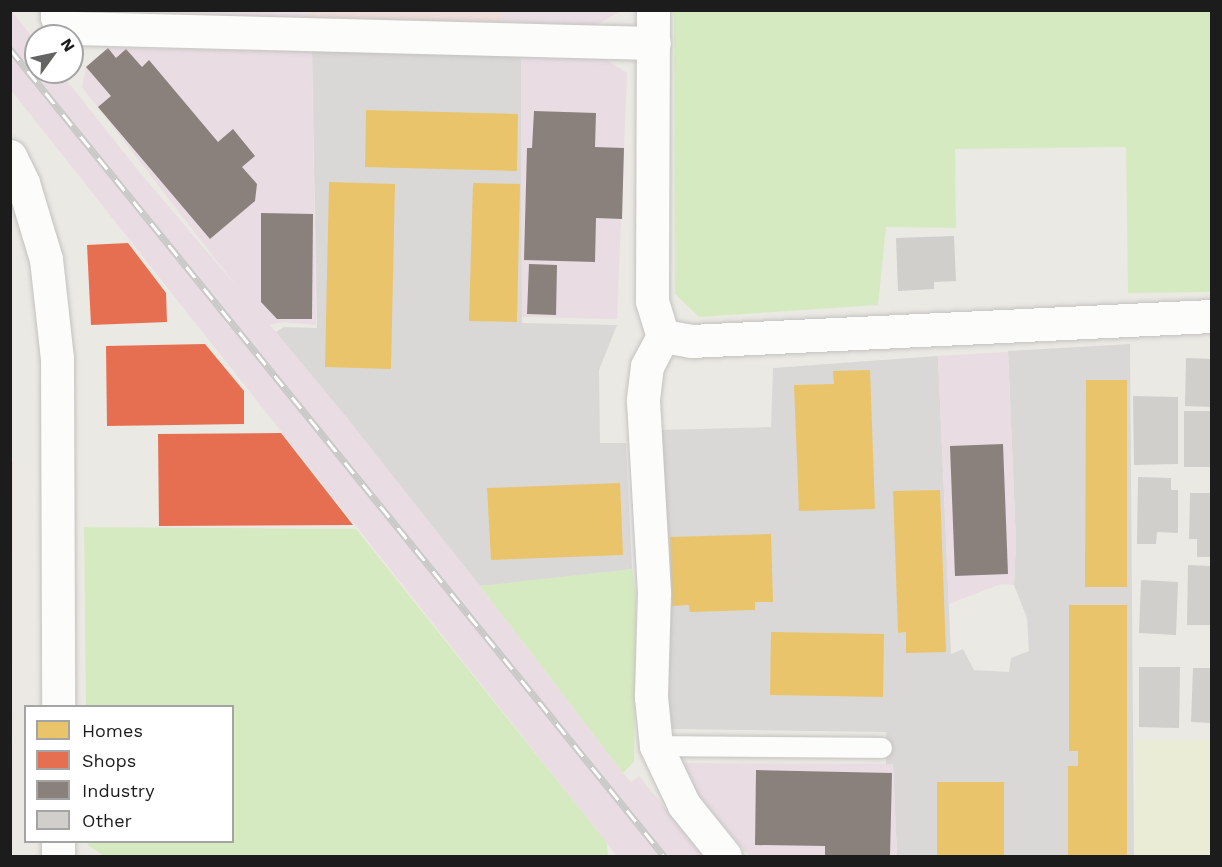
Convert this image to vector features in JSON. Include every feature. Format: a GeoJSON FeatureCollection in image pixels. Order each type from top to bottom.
{"type":"FeatureCollection","features":[{"type":"Feature","properties":{"kind":"street"},"geometry":{"type":"LineString","coordinates":[[57,10],[57,17],[73,28],[654,43]]}},
{"type":"Feature","properties":{"kind":"street"},"geometry":{"type":"LineString","coordinates":[[653,10],[652,301],[663,336],[647,366],[643,401],[654,593],[651,697],[656,746],[684,805],[725,856]]}},
{"type":"Feature","properties":{"kind":"street"},"geometry":{"type":"LineString","coordinates":[[10,156],[23,183],[46,259],[57,358],[58,705]]}},
{"type":"Feature","properties":{"kind":"street"},"geometry":{"type":"LineString","coordinates":[[663,336],[691,341],[1212,316]]}},
{"type":"Feature","properties":{"kind":"lane"},"geometry":{"type":"LineString","coordinates":[[656,746],[882,748]]}},
{"type":"Feature","properties":{"kind":"shaded area"},"geometry":{"type":"Polygon","coordinates":[[[11,10],[24,27],[24,84],[70,84],[141,174],[237,287],[82,87],[86,67],[108,48],[312,51],[316,325],[282,322],[270,325],[344,414],[480,586],[623,773],[631,782],[639,776],[704,856],[617,856],[11,90],[11,10]]]}},
{"type":"Feature","properties":{"kind":"shaded area"},"geometry":{"type":"Polygon","coordinates":[[[307,10],[307,18],[112,11],[307,10]]]}},
{"type":"Feature","properties":{"kind":"shaded area"},"geometry":{"type":"Polygon","coordinates":[[[502,10],[621,11],[596,25],[501,22],[502,10]]]}},
{"type":"Feature","properties":{"kind":"shaded area"},"geometry":{"type":"Polygon","coordinates":[[[307,11],[502,11],[501,22],[307,18],[307,11]]]}},
{"type":"Feature","properties":{"kind":"shaded area"},"geometry":{"type":"Polygon","coordinates":[[[312,51],[521,56],[522,323],[617,325],[599,370],[600,443],[626,443],[632,569],[591,577],[480,586],[276,332],[284,327],[317,328],[312,51]]]}},
{"type":"Feature","properties":{"kind":"shaded area"},"geometry":{"type":"Polygon","coordinates":[[[521,56],[604,58],[627,73],[617,319],[522,317],[521,56]]]}},
{"type":"Feature","properties":{"kind":"shaded area"},"geometry":{"type":"Polygon","coordinates":[[[1130,344],[1134,856],[897,856],[893,765],[886,765],[886,732],[672,729],[669,705],[670,624],[662,430],[771,427],[773,368],[938,356],[951,654],[963,649],[974,670],[1009,672],[1011,658],[1029,651],[1027,618],[1014,585],[1016,542],[1008,351],[1130,344]]]}},
{"type":"Feature","properties":{"kind":"shaded area"},"geometry":{"type":"Polygon","coordinates":[[[1008,352],[1016,542],[1014,585],[1001,584],[949,604],[938,356],[1008,352]]]}},
{"type":"Feature","properties":{"kind":"shaded area"},"geometry":{"type":"Polygon","coordinates":[[[11,461],[13,462],[12,856],[10,856],[11,461]]]}},
{"type":"Feature","properties":{"kind":"shaded area"},"geometry":{"type":"Polygon","coordinates":[[[683,763],[893,764],[897,856],[749,856],[695,791],[682,770],[683,763]]]}},
{"type":"Feature","properties":{"kind":"green space"},"geometry":{"type":"Polygon","coordinates":[[[674,11],[1211,11],[1211,292],[1128,293],[1126,147],[955,149],[956,228],[886,227],[878,305],[699,317],[675,294],[674,11]]]}},
{"type":"Feature","properties":{"kind":"green space"},"geometry":{"type":"Polygon","coordinates":[[[84,527],[356,529],[607,843],[608,856],[104,856],[87,843],[234,843],[234,705],[86,705],[84,527]]]}},
{"type":"Feature","properties":{"kind":"green space"},"geometry":{"type":"Polygon","coordinates":[[[632,569],[636,595],[634,762],[623,773],[480,586],[632,569]]]}},
{"type":"Feature","properties":{"kind":"green space"},"geometry":{"type":"Polygon","coordinates":[[[1135,740],[1211,740],[1211,856],[1134,856],[1135,740]]]}},
{"type":"Feature","properties":{"kind":"building: Homes"},"geometry":{"type":"Polygon","coordinates":[[[366,110],[518,114],[517,171],[365,167],[366,110]]]}},
{"type":"Feature","properties":{"kind":"building: Homes"},"geometry":{"type":"Polygon","coordinates":[[[329,182],[395,184],[391,369],[325,367],[329,182]]]}},
{"type":"Feature","properties":{"kind":"building: Homes"},"geometry":{"type":"Polygon","coordinates":[[[473,183],[520,184],[517,322],[469,321],[473,183]]]}},
{"type":"Feature","properties":{"kind":"building: Homes"},"geometry":{"type":"Polygon","coordinates":[[[870,370],[875,509],[799,511],[794,385],[834,384],[833,371],[870,370]]]}},
{"type":"Feature","properties":{"kind":"building: Homes"},"geometry":{"type":"Polygon","coordinates":[[[1086,380],[1127,380],[1127,587],[1085,587],[1086,380]]]}},
{"type":"Feature","properties":{"kind":"building: Homes"},"geometry":{"type":"Polygon","coordinates":[[[620,483],[623,555],[491,560],[487,488],[620,483]]]}},
{"type":"Feature","properties":{"kind":"building: Homes"},"geometry":{"type":"Polygon","coordinates":[[[940,490],[946,652],[906,653],[906,632],[898,633],[893,491],[940,490]]]}},
{"type":"Feature","properties":{"kind":"building: Homes"},"geometry":{"type":"Polygon","coordinates":[[[771,534],[773,602],[755,602],[755,610],[690,612],[689,605],[672,606],[670,537],[771,534]]]}},
{"type":"Feature","properties":{"kind":"building: Homes"},"geometry":{"type":"Polygon","coordinates":[[[1069,605],[1127,605],[1127,856],[1068,856],[1068,766],[1078,766],[1078,751],[1069,751],[1069,605]]]}},
{"type":"Feature","properties":{"kind":"building: Homes"},"geometry":{"type":"Polygon","coordinates":[[[771,632],[884,634],[883,697],[770,695],[771,632]]]}},
{"type":"Feature","properties":{"kind":"building: Homes"},"geometry":{"type":"Polygon","coordinates":[[[937,782],[1004,782],[1004,856],[937,856],[937,782]]]}},
{"type":"Feature","properties":{"kind":"building: Shops"},"geometry":{"type":"Polygon","coordinates":[[[128,243],[166,293],[167,322],[91,325],[87,245],[128,243]]]}},
{"type":"Feature","properties":{"kind":"building: Shops"},"geometry":{"type":"Polygon","coordinates":[[[205,344],[244,391],[244,424],[107,426],[106,346],[205,344]]]}},
{"type":"Feature","properties":{"kind":"building: Shops"},"geometry":{"type":"Polygon","coordinates":[[[281,433],[353,525],[159,526],[158,434],[281,433]]]}},
{"type":"Feature","properties":{"kind":"building: Industry"},"geometry":{"type":"Polygon","coordinates":[[[108,48],[116,58],[126,49],[142,67],[149,60],[218,142],[233,129],[255,156],[242,167],[257,184],[255,201],[210,239],[98,107],[111,96],[86,67],[108,48]]]}},
{"type":"Feature","properties":{"kind":"building: Industry"},"geometry":{"type":"Polygon","coordinates":[[[534,111],[596,113],[595,147],[624,148],[622,219],[596,218],[595,262],[524,260],[527,148],[532,148],[534,111]]]}},
{"type":"Feature","properties":{"kind":"building: Industry"},"geometry":{"type":"Polygon","coordinates":[[[261,213],[313,214],[312,319],[277,319],[261,302],[261,213]]]}},
{"type":"Feature","properties":{"kind":"building: Industry"},"geometry":{"type":"Polygon","coordinates":[[[529,264],[557,265],[556,315],[527,314],[529,264]]]}},
{"type":"Feature","properties":{"kind":"building: Industry"},"geometry":{"type":"Polygon","coordinates":[[[1003,444],[1008,574],[955,576],[950,446],[1003,444]]]}},
{"type":"Feature","properties":{"kind":"building: Industry"},"geometry":{"type":"Polygon","coordinates":[[[756,770],[892,773],[890,856],[825,856],[825,846],[755,845],[756,770]]]}},
{"type":"Feature","properties":{"kind":"building: Other"},"geometry":{"type":"Polygon","coordinates":[[[954,236],[956,281],[934,282],[934,289],[898,291],[896,238],[954,236]]]}},
{"type":"Feature","properties":{"kind":"building: Other"},"geometry":{"type":"Polygon","coordinates":[[[1186,358],[1212,359],[1212,407],[1185,406],[1186,358]]]}},
{"type":"Feature","properties":{"kind":"building: Other"},"geometry":{"type":"Polygon","coordinates":[[[1133,396],[1178,397],[1178,464],[1134,465],[1133,396]]]}},
{"type":"Feature","properties":{"kind":"building: Other"},"geometry":{"type":"Polygon","coordinates":[[[1184,411],[1212,411],[1212,467],[1184,467],[1184,411]]]}},
{"type":"Feature","properties":{"kind":"building: Other"},"geometry":{"type":"Polygon","coordinates":[[[1138,477],[1171,478],[1171,490],[1178,490],[1178,533],[1157,532],[1156,544],[1137,544],[1138,477]]]}},
{"type":"Feature","properties":{"kind":"building: Other"},"geometry":{"type":"Polygon","coordinates":[[[1190,493],[1212,493],[1212,557],[1197,557],[1197,539],[1189,539],[1190,493]]]}},
{"type":"Feature","properties":{"kind":"building: Other"},"geometry":{"type":"Polygon","coordinates":[[[1188,565],[1212,566],[1212,625],[1187,625],[1188,565]]]}},
{"type":"Feature","properties":{"kind":"building: Other"},"geometry":{"type":"Polygon","coordinates":[[[1141,580],[1178,582],[1176,635],[1139,633],[1141,580]]]}},
{"type":"Feature","properties":{"kind":"building: Other"},"geometry":{"type":"Polygon","coordinates":[[[1139,667],[1180,667],[1179,728],[1139,727],[1139,667]]]}},
{"type":"Feature","properties":{"kind":"building: Other"},"geometry":{"type":"Polygon","coordinates":[[[1193,668],[1212,668],[1212,723],[1191,722],[1193,668]]]}},
{"type":"Feature","properties":{"kind":"railway"},"geometry":{"type":"LineString","coordinates":[[10,49],[664,856]]}}]}
